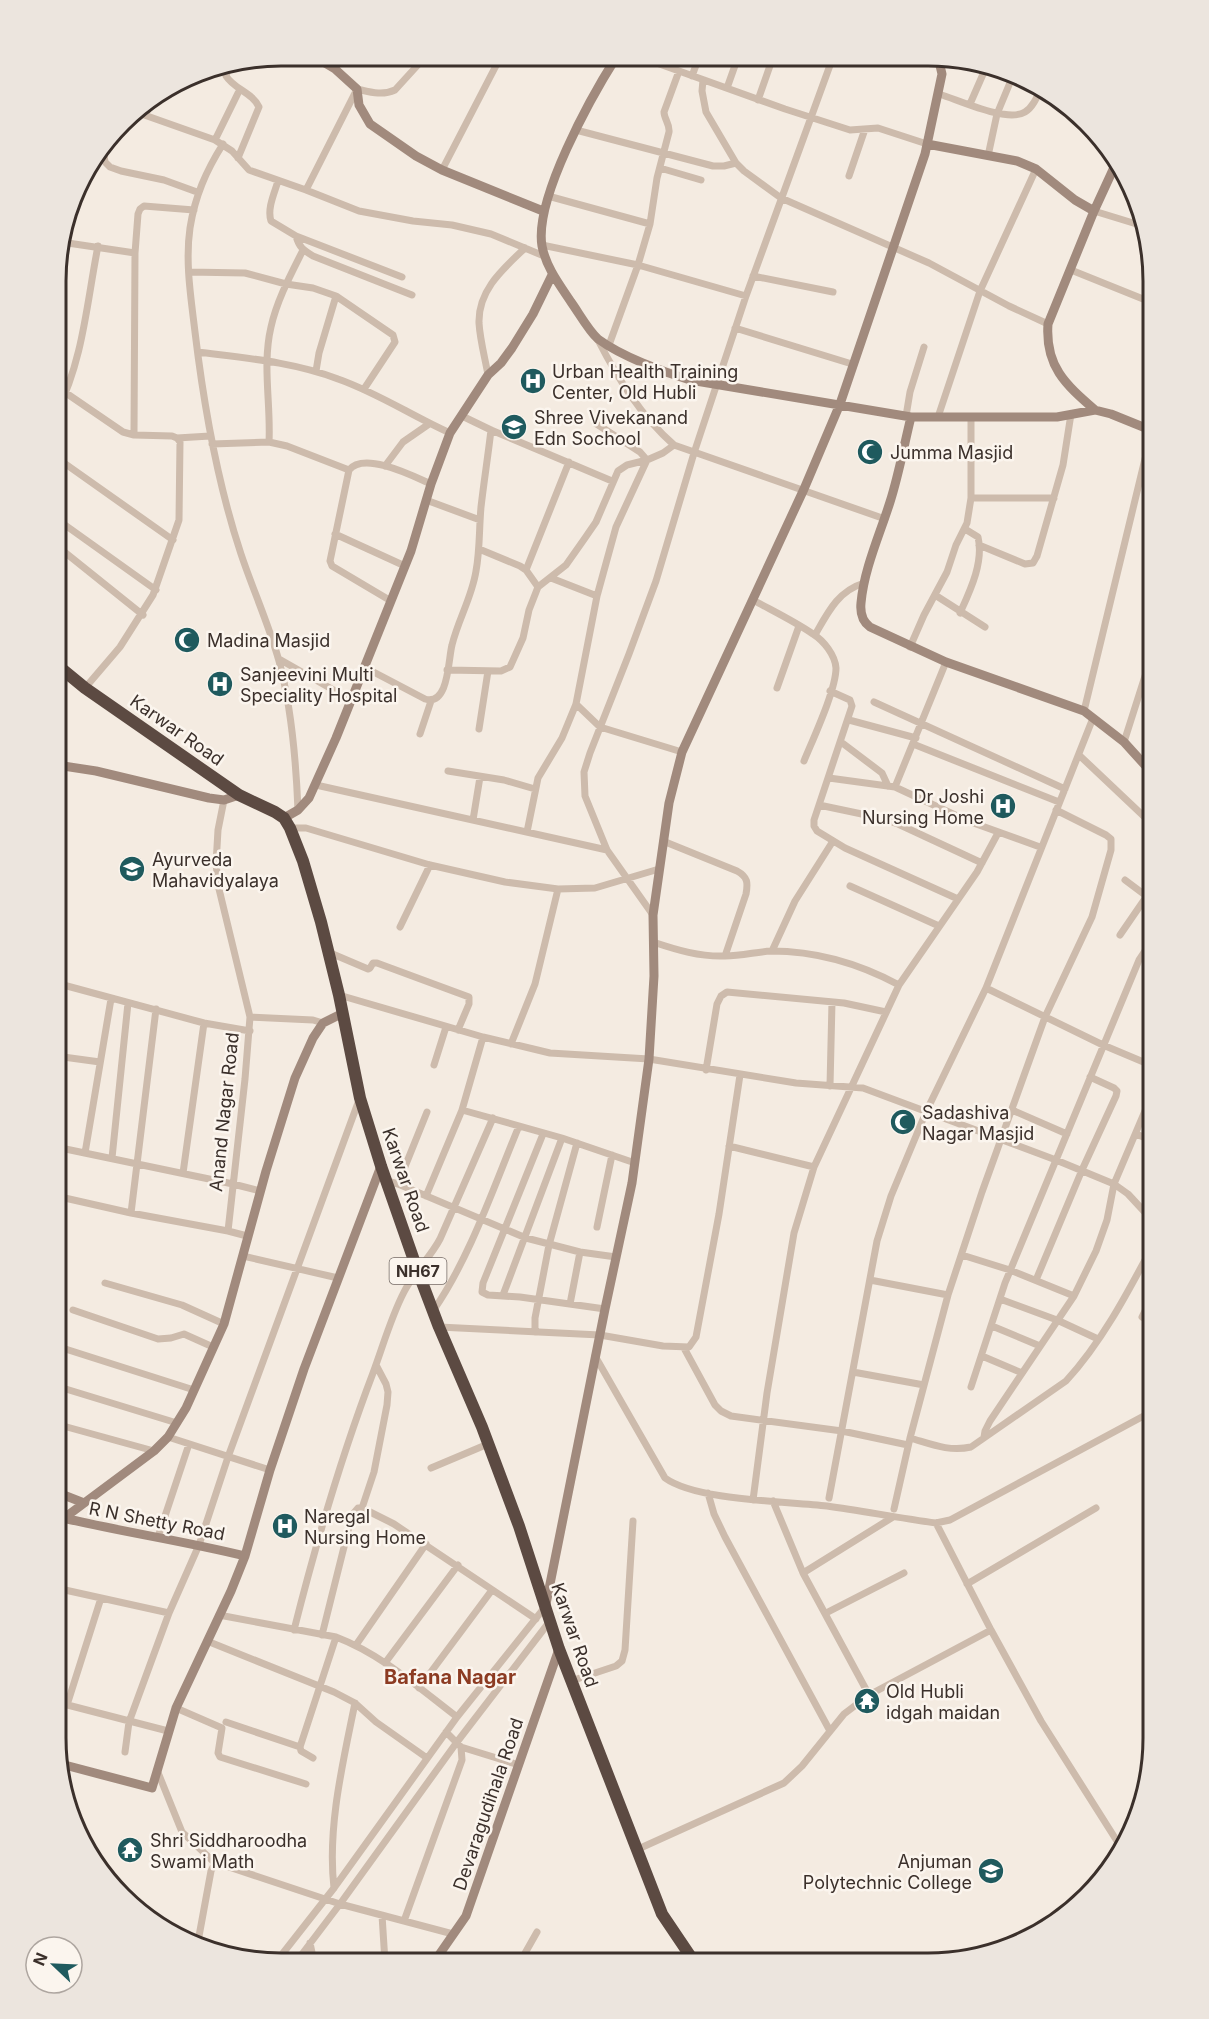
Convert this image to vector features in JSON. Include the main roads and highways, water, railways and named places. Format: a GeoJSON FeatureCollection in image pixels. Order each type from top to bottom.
{"type":"FeatureCollection","features":[{"type":"Feature","properties":{"kind":"highway","name":"Karwar Road"},"geometry":{"type":"LineString","coordinates":[[66,672],[238,795],[275,812],[287,823],[303,861],[328,952],[360,1098],[381,1166],[393,1183],[417,1269],[519,1526],[559,1649],[636,1850],[662,1914],[686,1953]]}},
{"type":"Feature","properties":{"kind":"place","name":"Urban Health Training Center, Old Hubli"},"geometry":{"type":"Point","coordinates":[533,381]}},
{"type":"Feature","properties":{"kind":"place","name":"Shree Vivekanand Edn Sochool"},"geometry":{"type":"Point","coordinates":[514,427]}},
{"type":"Feature","properties":{"kind":"place","name":"Jumma Masjid"},"geometry":{"type":"Point","coordinates":[870,452]}},
{"type":"Feature","properties":{"kind":"place","name":"Madina Masjid"},"geometry":{"type":"Point","coordinates":[187,640]}},
{"type":"Feature","properties":{"kind":"place","name":"Sanjeevini Multi Speciality Hospital"},"geometry":{"type":"Point","coordinates":[220,684]}},
{"type":"Feature","properties":{"kind":"place","name":"Dr Joshi Nursing Home"},"geometry":{"type":"Point","coordinates":[1003,806]}},
{"type":"Feature","properties":{"kind":"place","name":"Ayurveda Mahavidyalaya"},"geometry":{"type":"Point","coordinates":[132,869]}},
{"type":"Feature","properties":{"kind":"place","name":"Sadashiva Nagar Masjid"},"geometry":{"type":"Point","coordinates":[903,1122]}},
{"type":"Feature","properties":{"kind":"place","name":"Naregal Nursing Home"},"geometry":{"type":"Point","coordinates":[285,1526]}},
{"type":"Feature","properties":{"kind":"place","name":"Old Hubli idgah maidan"},"geometry":{"type":"Point","coordinates":[867,1701]}},
{"type":"Feature","properties":{"kind":"place","name":"Shri Siddharoodha Swami Math"},"geometry":{"type":"Point","coordinates":[130,1850]}},
{"type":"Feature","properties":{"kind":"place","name":"Anjuman Polytechnic College"},"geometry":{"type":"Point","coordinates":[991,1871]}},
{"type":"Feature","properties":{"kind":"district","name":"Bafana Nagar"},"geometry":{"type":"Point","coordinates":[450,1677]}}]}
